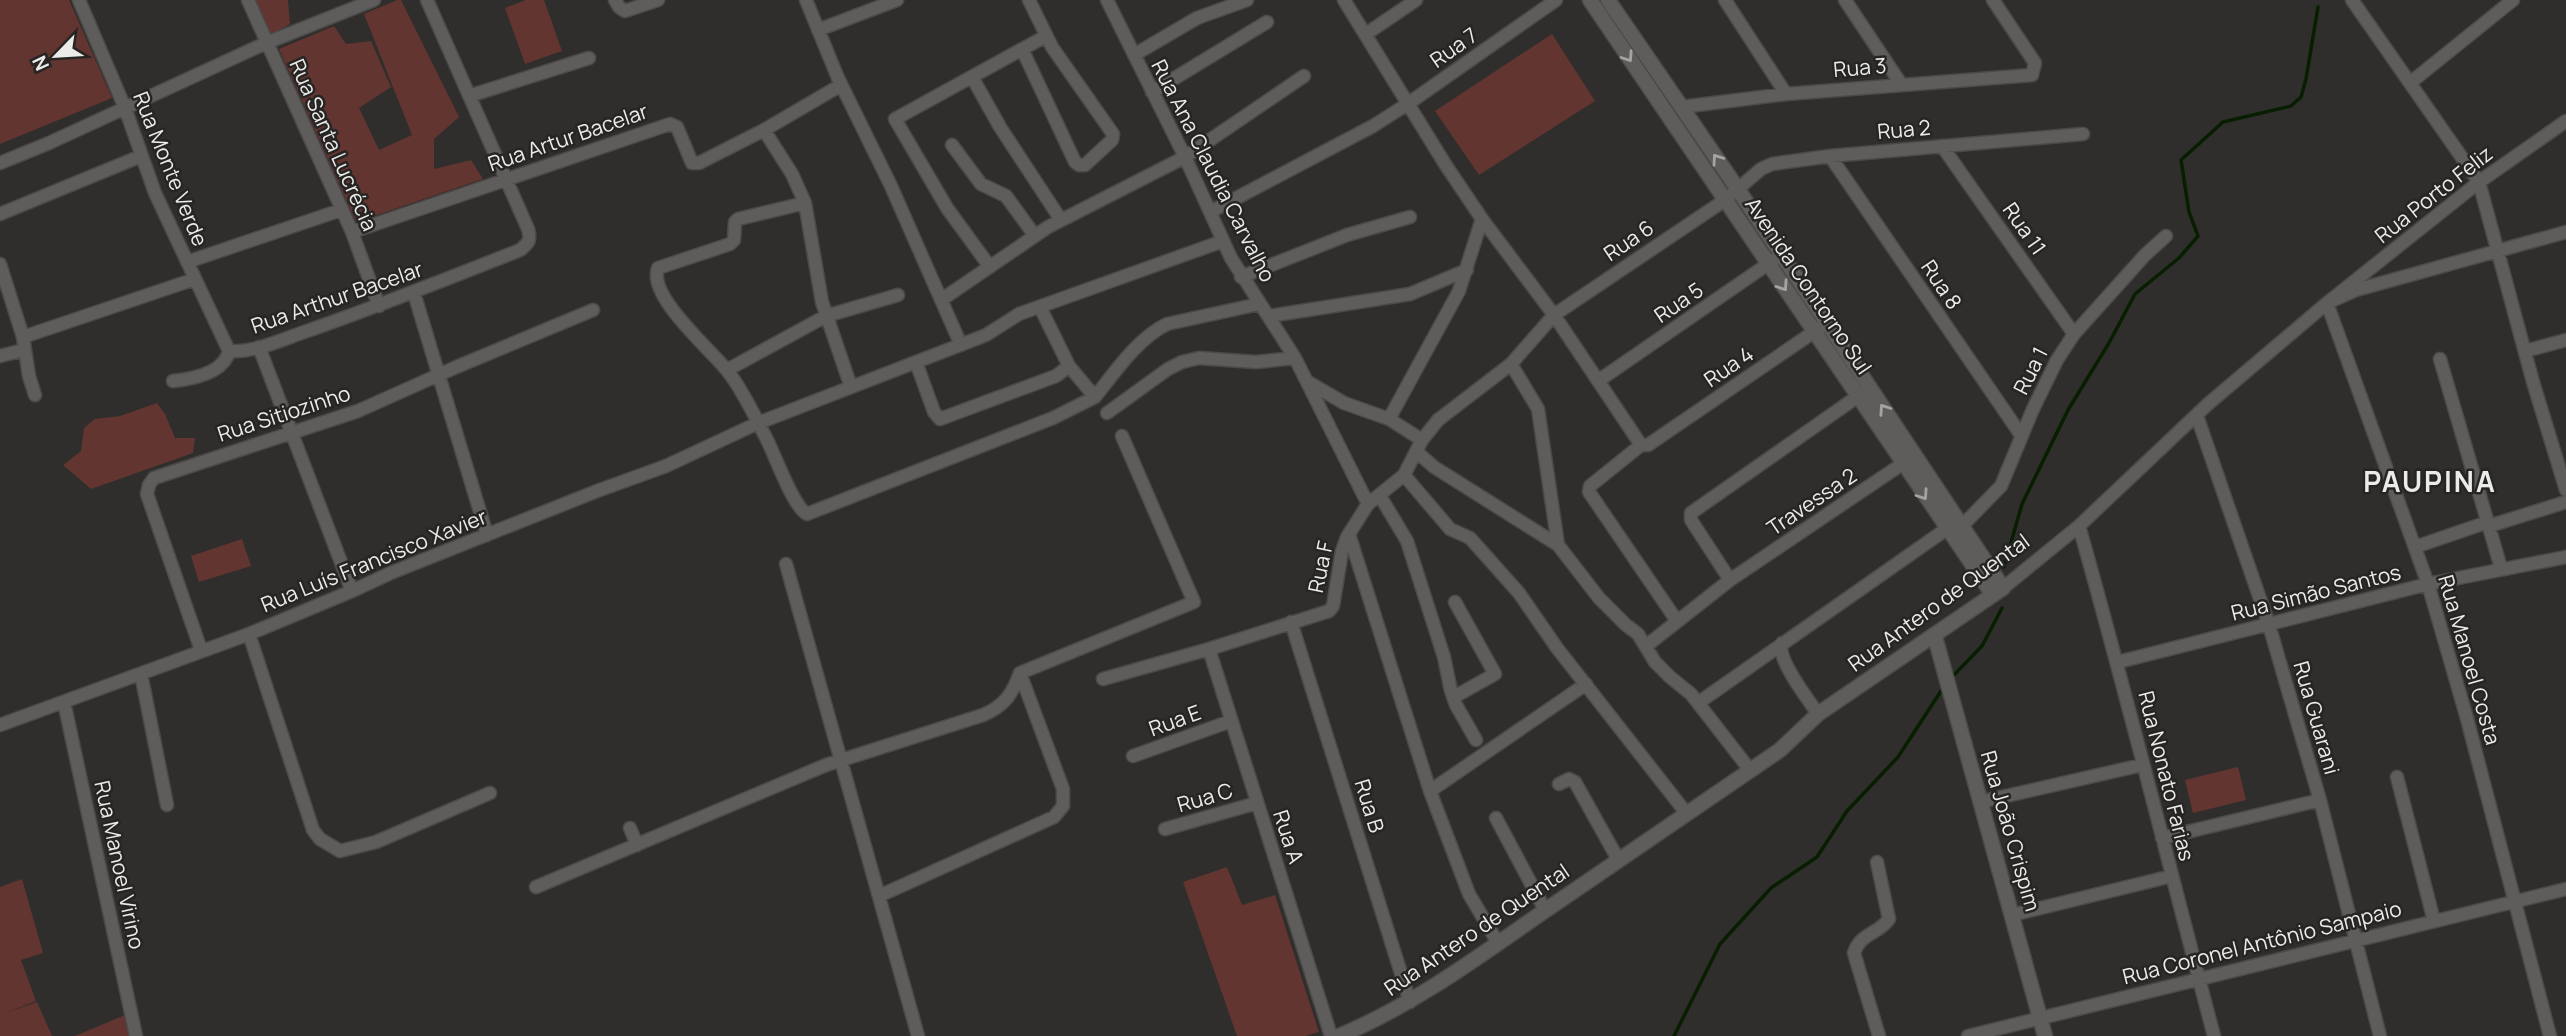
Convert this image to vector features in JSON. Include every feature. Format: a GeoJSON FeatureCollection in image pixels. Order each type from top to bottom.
{"type":"FeatureCollection","features":[{"type":"Feature","properties":{"kind":"street","name":"Rua Monte Verde"},"geometry":{"type":"LineString","coordinates":[[79,0],[125,108],[155,193],[229,351]]}},
{"type":"Feature","properties":{"kind":"street","name":"Rua Santa Lucrécia"},"geometry":{"type":"LineString","coordinates":[[248,0],[352,232],[379,306]]}},
{"type":"Feature","properties":{"kind":"street"},"geometry":{"type":"LineString","coordinates":[[0,163],[266,43],[374,0]]}},
{"type":"Feature","properties":{"kind":"street"},"geometry":{"type":"LineString","coordinates":[[427,0],[505,180]]}},
{"type":"Feature","properties":{"kind":"street"},"geometry":{"type":"LineString","coordinates":[[615,0],[618,7],[625,11],[658,0]]}},
{"type":"Feature","properties":{"kind":"street"},"geometry":{"type":"LineString","coordinates":[[806,0],[841,85],[891,186],[961,345]]}},
{"type":"Feature","properties":{"kind":"street"},"geometry":{"type":"LineString","coordinates":[[818,30],[897,0]]}},
{"type":"Feature","properties":{"kind":"street"},"geometry":{"type":"LineString","coordinates":[[1022,49],[1075,162],[1085,165],[1112,140],[1113,134],[1052,47],[1029,0]]}},
{"type":"Feature","properties":{"kind":"street","name":"Rua Ana Claudia Carvalho"},"geometry":{"type":"LineString","coordinates":[[1107,0],[1241,277],[1296,358],[1368,504]]}},
{"type":"Feature","properties":{"kind":"street"},"geometry":{"type":"LineString","coordinates":[[1134,55],[1197,18],[1247,0]]}},
{"type":"Feature","properties":{"kind":"street"},"geometry":{"type":"LineString","coordinates":[[1345,0],[1445,164],[1482,219],[1554,315],[1598,381],[1647,443]]}},
{"type":"Feature","properties":{"kind":"street"},"geometry":{"type":"LineString","coordinates":[[1366,34],[1416,0]]}},
{"type":"Feature","properties":{"kind":"street","name":"Rua 7"},"geometry":{"type":"LineString","coordinates":[[1210,212],[1373,126],[1556,0]]}},
{"type":"Feature","properties":{"kind":"street","name":"Avenida Contorno Sul"},"geometry":{"type":"LineString","coordinates":[[1590,0],[1814,333],[1864,393]]}},
{"type":"Feature","properties":{"kind":"street","name":"Avenida Contorno Sul"},"geometry":{"type":"LineString","coordinates":[[1608,0],[1737,188],[1826,324],[1864,393],[1998,592]]}},
{"type":"Feature","properties":{"kind":"street"},"geometry":{"type":"LineString","coordinates":[[1725,0],[1786,94]]}},
{"type":"Feature","properties":{"kind":"street"},"geometry":{"type":"LineString","coordinates":[[1845,0],[1901,84]]}},
{"type":"Feature","properties":{"kind":"street","name":"Rua 3"},"geometry":{"type":"LineString","coordinates":[[1681,107],[1786,94],[1901,84],[2021,78],[2032,75],[2035,63],[1993,0]]}},
{"type":"Feature","properties":{"kind":"street"},"geometry":{"type":"LineString","coordinates":[[2352,0],[2479,182],[2566,488]]}},
{"type":"Feature","properties":{"kind":"street"},"geometry":{"type":"LineString","coordinates":[[2410,83],[2513,0]]}},
{"type":"Feature","properties":{"kind":"street"},"geometry":{"type":"LineString","coordinates":[[1152,92],[1266,22]]}},
{"type":"Feature","properties":{"kind":"street"},"geometry":{"type":"LineString","coordinates":[[990,267],[941,197],[895,119],[1046,36]]}},
{"type":"Feature","properties":{"kind":"street"},"geometry":{"type":"LineString","coordinates":[[470,96],[589,58]]}},
{"type":"Feature","properties":{"kind":"street"},"geometry":{"type":"LineString","coordinates":[[972,76],[1000,127],[1061,220]]}},
{"type":"Feature","properties":{"kind":"street"},"geometry":{"type":"LineString","coordinates":[[941,300],[1061,220],[1185,157],[1304,76]]}},
{"type":"Feature","properties":{"kind":"street","name":"Rua Artur Bacelar"},"geometry":{"type":"LineString","coordinates":[[352,232],[672,123],[677,127],[688,156],[695,164],[764,130],[841,85]]}},
{"type":"Feature","properties":{"kind":"street","name":"Rua Porto Feliz"},"geometry":{"type":"LineString","coordinates":[[2327,303],[2479,182],[2566,121]]}},
{"type":"Feature","properties":{"kind":"street"},"geometry":{"type":"LineString","coordinates":[[764,130],[792,174],[804,203],[826,316],[851,387]]}},
{"type":"Feature","properties":{"kind":"street","name":"Rua 2"},"geometry":{"type":"LineString","coordinates":[[1737,188],[1772,163],[2083,134]]}},
{"type":"Feature","properties":{"kind":"street"},"geometry":{"type":"LineString","coordinates":[[952,145],[981,184],[1006,195],[1035,236]]}},
{"type":"Feature","properties":{"kind":"street","name":"Rua 11"},"geometry":{"type":"LineString","coordinates":[[1942,146],[2074,334]]}},
{"type":"Feature","properties":{"kind":"street"},"geometry":{"type":"LineString","coordinates":[[0,214],[141,156]]}},
{"type":"Feature","properties":{"kind":"street","name":"Rua 8"},"geometry":{"type":"LineString","coordinates":[[1830,156],[2021,435]]}},
{"type":"Feature","properties":{"kind":"street","name":"Rua Arthur Bacelar"},"geometry":{"type":"LineString","coordinates":[[173,381],[197,377],[224,364],[229,351],[238,352],[260,347],[379,306],[520,250],[528,244],[528,229],[505,180]]}},
{"type":"Feature","properties":{"kind":"street","name":"Rua 6"},"geometry":{"type":"LineString","coordinates":[[1511,363],[1554,315],[1725,200],[1737,188]]}},
{"type":"Feature","properties":{"kind":"street"},"geometry":{"type":"LineString","coordinates":[[804,203],[740,218],[735,222],[734,240],[730,244],[657,270],[656,275],[664,296],[676,314],[727,370],[758,423],[797,505],[807,514],[1053,418],[1094,397],[1136,348],[1159,328],[1172,322],[1259,304]]}},
{"type":"Feature","properties":{"kind":"street"},"geometry":{"type":"LineString","coordinates":[[187,262],[341,210]]}},
{"type":"Feature","properties":{"kind":"street"},"geometry":{"type":"LineString","coordinates":[[1241,277],[1347,235],[1410,217]]}},
{"type":"Feature","properties":{"kind":"street"},"geometry":{"type":"LineString","coordinates":[[1389,418],[1454,301],[1467,270],[1482,219]]}},
{"type":"Feature","properties":{"kind":"street","name":"Rua Antero de Quental"},"geometry":{"type":"LineString","coordinates":[[1339,1036],[1378,1020],[1410,1002],[1498,943],[1780,750],[1818,714],[1998,592],[2079,526],[2197,416],[2327,303],[2356,290],[2566,232]]}},
{"type":"Feature","properties":{"kind":"street","name":"Rua 1"},"geometry":{"type":"LineString","coordinates":[[1698,703],[1782,643],[1955,528],[2001,486],[2021,435],[2057,360],[2074,334],[2145,254],[2166,236]]}},
{"type":"Feature","properties":{"kind":"street","name":"Rua Luís Francisco Xavier"},"geometry":{"type":"LineString","coordinates":[[0,725],[249,634],[393,572],[667,466],[758,423],[986,335],[1019,314],[1223,241]]}},
{"type":"Feature","properties":{"kind":"street","name":"Rua 5"},"geometry":{"type":"LineString","coordinates":[[1598,381],[1781,255]]}},
{"type":"Feature","properties":{"kind":"street"},"geometry":{"type":"LineString","coordinates":[[0,264],[35,395]]}},
{"type":"Feature","properties":{"kind":"street"},"geometry":{"type":"LineString","coordinates":[[1269,316],[1410,295],[1467,270]]}},
{"type":"Feature","properties":{"kind":"street"},"geometry":{"type":"LineString","coordinates":[[0,356],[23,344],[195,279]]}},
{"type":"Feature","properties":{"kind":"street"},"geometry":{"type":"LineString","coordinates":[[414,293],[487,535]]}},
{"type":"Feature","properties":{"kind":"street"},"geometry":{"type":"LineString","coordinates":[[727,370],[826,316],[898,295]]}},
{"type":"Feature","properties":{"kind":"street","name":"Rua Manoel Costa"},"geometry":{"type":"LineString","coordinates":[[2327,303],[2428,584],[2466,715],[2550,1036]]}},
{"type":"Feature","properties":{"kind":"street"},"geometry":{"type":"LineString","coordinates":[[1040,307],[1069,366],[1094,397]]}},
{"type":"Feature","properties":{"kind":"street","name":"Rua Sitiozinho"},"geometry":{"type":"LineString","coordinates":[[201,650],[147,494],[149,485],[160,475],[358,411],[593,310]]}},
{"type":"Feature","properties":{"kind":"street","name":"Rua 4"},"geometry":{"type":"LineString","coordinates":[[1677,621],[1589,492],[1590,486],[1647,443],[1826,324]]}},
{"type":"Feature","properties":{"kind":"street"},"geometry":{"type":"LineString","coordinates":[[2525,351],[2566,340]]}},
{"type":"Feature","properties":{"kind":"street"},"geometry":{"type":"LineString","coordinates":[[260,347],[352,591]]}},
{"type":"Feature","properties":{"kind":"street"},"geometry":{"type":"LineString","coordinates":[[1107,413],[1168,369],[1190,360],[1216,358],[1256,362],[1296,358]]}},
{"type":"Feature","properties":{"kind":"street"},"geometry":{"type":"LineString","coordinates":[[2440,359],[2501,568]]}},
{"type":"Feature","properties":{"kind":"street"},"geometry":{"type":"LineString","coordinates":[[916,362],[934,412],[940,419],[1056,376],[1069,366]]}},
{"type":"Feature","properties":{"kind":"street"},"geometry":{"type":"LineString","coordinates":[[1511,363],[1538,409],[1558,545]]}},
{"type":"Feature","properties":{"kind":"street","name":"Rua F"},"geometry":{"type":"LineString","coordinates":[[1103,679],[1324,613],[1333,606],[1342,551],[1349,534],[1368,504],[1404,475],[1438,420],[1511,363]]}},
{"type":"Feature","properties":{"kind":"street"},"geometry":{"type":"LineString","coordinates":[[1308,382],[1344,403],[1389,418],[1420,446],[1434,467],[1558,545],[1599,598],[1638,634],[1655,662],[1691,694],[1750,770]]}},
{"type":"Feature","properties":{"kind":"street"},"geometry":{"type":"LineString","coordinates":[[1730,580],[1691,520],[1690,514],[1864,393]]}},
{"type":"Feature","properties":{"kind":"street","name":"Rua Guarani"},"geometry":{"type":"LineString","coordinates":[[2197,416],[2269,625],[2320,800],[2380,1036]]}},
{"type":"Feature","properties":{"kind":"street"},"geometry":{"type":"LineString","coordinates":[[536,887],[825,765],[991,712],[1007,700],[1020,673],[1194,602],[1122,436]]}},
{"type":"Feature","properties":{"kind":"street","name":"Travessa 2"},"geometry":{"type":"LineString","coordinates":[[1646,646],[1730,580],[1908,460]]}},
{"type":"Feature","properties":{"kind":"street"},"geometry":{"type":"LineString","coordinates":[[1404,475],[1450,529],[1470,538],[1519,593],[1687,814]]}},
{"type":"Feature","properties":{"kind":"street"},"geometry":{"type":"LineString","coordinates":[[1380,496],[1407,541],[1454,697],[1476,740]]}},
{"type":"Feature","properties":{"kind":"street"},"geometry":{"type":"LineString","coordinates":[[2415,547],[2566,502]]}},
{"type":"Feature","properties":{"kind":"street","name":"Rua Nonato Farias"},"geometry":{"type":"LineString","coordinates":[[2079,526],[2118,662],[2142,765],[2214,1036]]}},
{"type":"Feature","properties":{"kind":"street"},"geometry":{"type":"LineString","coordinates":[[1349,534],[1430,791],[1469,894],[1498,943]]}},
{"type":"Feature","properties":{"kind":"street","name":"Rua Simão Santos"},"geometry":{"type":"LineString","coordinates":[[2118,662],[2428,584],[2566,557]]}},
{"type":"Feature","properties":{"kind":"street"},"geometry":{"type":"LineString","coordinates":[[786,565],[918,1036]]}},
{"type":"Feature","properties":{"kind":"street"},"geometry":{"type":"LineString","coordinates":[[1454,697],[1495,674],[1455,602]]}},
{"type":"Feature","properties":{"kind":"street","name":"Rua B"},"geometry":{"type":"LineString","coordinates":[[1291,622],[1410,1002]]}},
{"type":"Feature","properties":{"kind":"street"},"geometry":{"type":"LineString","coordinates":[[249,634],[313,830],[320,839],[340,851],[376,842],[490,793]]}},
{"type":"Feature","properties":{"kind":"street","name":"Rua João Crispim"},"geometry":{"type":"LineString","coordinates":[[1935,637],[2045,1036]]}},
{"type":"Feature","properties":{"kind":"street"},"geometry":{"type":"LineString","coordinates":[[1782,643],[1780,649],[1787,666],[1818,714]]}},
{"type":"Feature","properties":{"kind":"street","name":"Rua A"},"geometry":{"type":"LineString","coordinates":[[1209,649],[1331,1036]]}},
{"type":"Feature","properties":{"kind":"street"},"geometry":{"type":"LineString","coordinates":[[879,896],[1054,817],[1063,806],[1063,789],[1020,673]]}},
{"type":"Feature","properties":{"kind":"street"},"geometry":{"type":"LineString","coordinates":[[141,674],[167,805]]}},
{"type":"Feature","properties":{"kind":"street"},"geometry":{"type":"LineString","coordinates":[[1430,791],[1586,684]]}},
{"type":"Feature","properties":{"kind":"street","name":"Rua Manoel Virino"},"geometry":{"type":"LineString","coordinates":[[64,702],[136,1036]]}},
{"type":"Feature","properties":{"kind":"street","name":"Rua E"},"geometry":{"type":"LineString","coordinates":[[1133,756],[1231,721]]}},
{"type":"Feature","properties":{"kind":"street"},"geometry":{"type":"LineString","coordinates":[[1980,802],[2142,765]]}},
{"type":"Feature","properties":{"kind":"street"},"geometry":{"type":"LineString","coordinates":[[2397,777],[2434,921]]}},
{"type":"Feature","properties":{"kind":"street"},"geometry":{"type":"LineString","coordinates":[[1559,784],[1569,779],[1575,782],[1619,861]]}},
{"type":"Feature","properties":{"kind":"street"},"geometry":{"type":"LineString","coordinates":[[2162,838],[2320,800]]}},
{"type":"Feature","properties":{"kind":"street","name":"Rua C"},"geometry":{"type":"LineString","coordinates":[[1165,829],[1257,803]]}},
{"type":"Feature","properties":{"kind":"street"},"geometry":{"type":"LineString","coordinates":[[1496,818],[1545,910]]}},
{"type":"Feature","properties":{"kind":"street"},"geometry":{"type":"LineString","coordinates":[[630,828],[637,845]]}},
{"type":"Feature","properties":{"kind":"street"},"geometry":{"type":"LineString","coordinates":[[1877,862],[1889,919],[1881,927],[1864,936],[1854,953],[1879,1036]]}},
{"type":"Feature","properties":{"kind":"street"},"geometry":{"type":"LineString","coordinates":[[2012,915],[2172,876]]}},
{"type":"Feature","properties":{"kind":"street","name":"Rua Coronel Antônio Sampaio"},"geometry":{"type":"LineString","coordinates":[[1968,1036],[2356,939],[2566,890]]}},
{"type":"Feature","properties":{"kind":"shaded area"},"geometry":{"type":"Polygon","coordinates":[[[0,0],[69,0],[112,98],[0,144],[0,0]]]}},
{"type":"Feature","properties":{"kind":"shaded area"},"geometry":{"type":"Polygon","coordinates":[[[255,0],[288,0],[290,24],[266,37],[255,0]]]}},
{"type":"Feature","properties":{"kind":"shaded area"},"geometry":{"type":"Polygon","coordinates":[[[401,0],[459,117],[434,139],[434,169],[471,160],[483,179],[356,222],[279,49],[334,26],[346,44],[371,41],[391,87],[359,108],[379,150],[412,135],[364,14],[401,0]]]}},
{"type":"Feature","properties":{"kind":"shaded area"},"geometry":{"type":"Polygon","coordinates":[[[526,0],[544,0],[562,51],[525,64],[505,8],[526,0]]]}},
{"type":"Feature","properties":{"kind":"shaded area"},"geometry":{"type":"Polygon","coordinates":[[[1552,34],[1595,101],[1479,175],[1435,111],[1552,34]]]}},
{"type":"Feature","properties":{"kind":"shaded area"},"geometry":{"type":"Polygon","coordinates":[[[157,403],[175,438],[195,438],[193,453],[91,489],[63,465],[81,451],[84,428],[95,419],[120,416],[157,403]]]}},
{"type":"Feature","properties":{"kind":"shaded area"},"geometry":{"type":"Polygon","coordinates":[[[242,539],[251,566],[199,582],[191,556],[242,539]]]}},
{"type":"Feature","properties":{"kind":"shaded area"},"geometry":{"type":"Polygon","coordinates":[[[2238,767],[2246,800],[2193,813],[2185,780],[2238,767]]]}},
{"type":"Feature","properties":{"kind":"shaded area"},"geometry":{"type":"Polygon","coordinates":[[[1227,867],[1242,905],[1275,895],[1319,1032],[1306,1036],[1237,1036],[1183,882],[1227,867]]]}},
{"type":"Feature","properties":{"kind":"shaded area"},"geometry":{"type":"Polygon","coordinates":[[[22,879],[43,953],[21,960],[36,1001],[5,1013],[37,1002],[52,1036],[0,1036],[0,887],[22,879]]]}},
{"type":"Feature","properties":{"kind":"shaded area"},"geometry":{"type":"Polygon","coordinates":[[[125,1015],[130,1036],[75,1036],[125,1015]]]}},
{"type":"Feature","properties":{"kind":"waterway"},"geometry":{"type":"LineString","coordinates":[[2004,567],[2022,504],[2068,410],[2135,294],[2179,258],[2198,236],[2189,212],[2181,160],[2223,122],[2291,106],[2301,97],[2318,7]]}},
{"type":"Feature","properties":{"kind":"waterway"},"geometry":{"type":"LineString","coordinates":[[1952,677],[1982,646],[2002,608]]}},
{"type":"Feature","properties":{"kind":"waterway"},"geometry":{"type":"LineString","coordinates":[[1674,1036],[1720,944],[1771,888],[1817,857],[1847,811],[1898,757],[1941,691]]}},
{"type":"Feature","properties":{"kind":"district","name":"PAUPINA"},"geometry":{"type":"Point","coordinates":[2430,482]}}]}
